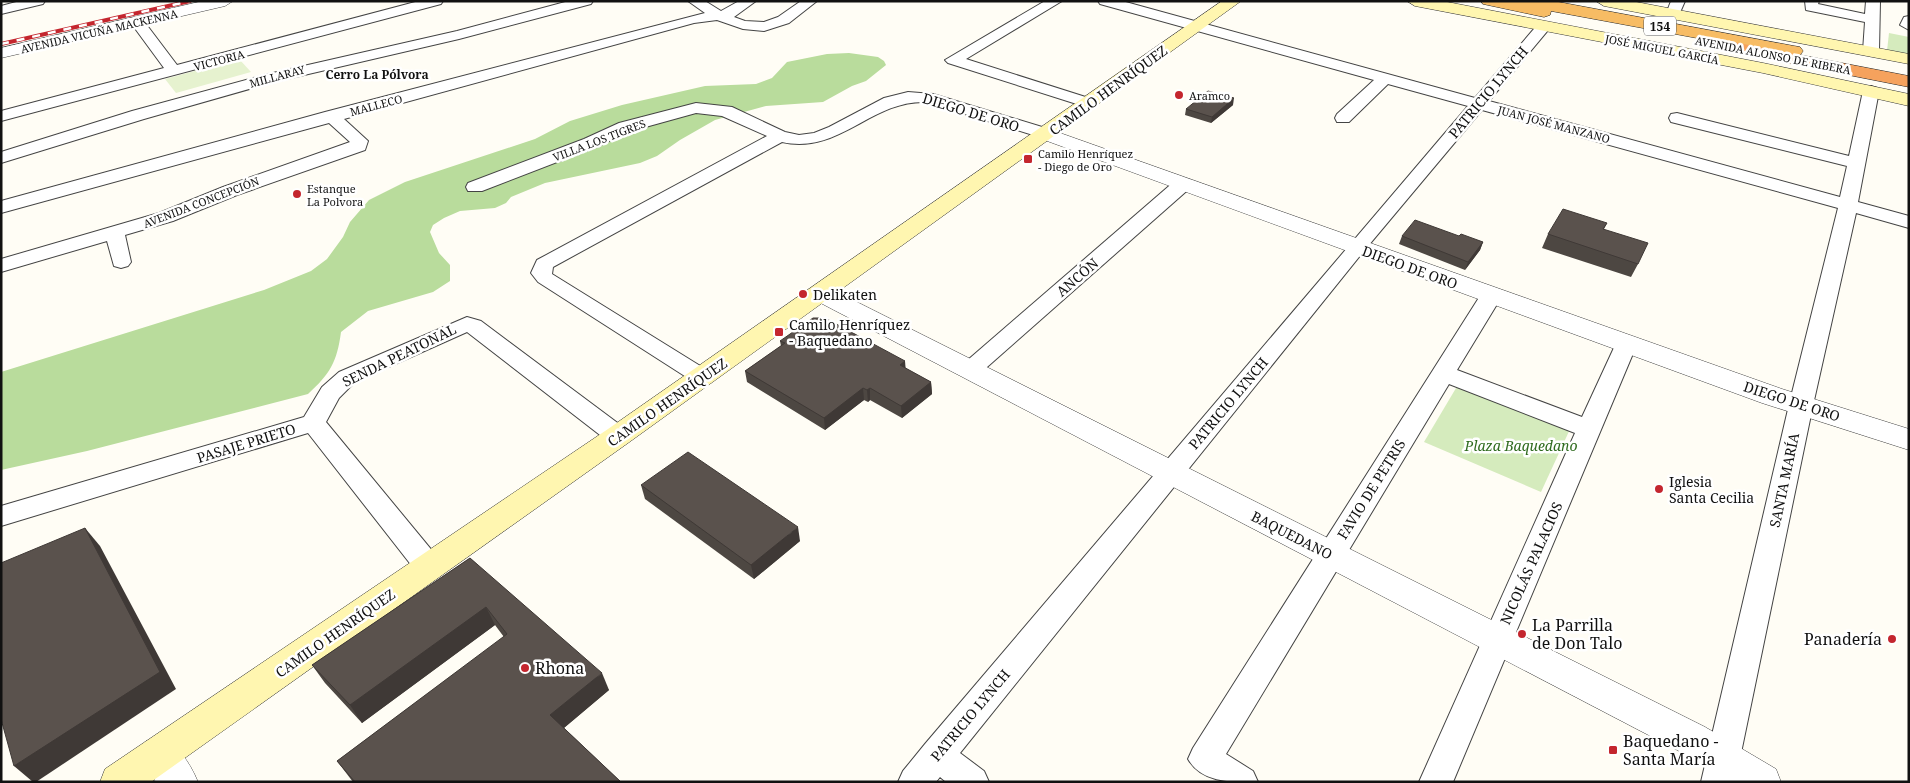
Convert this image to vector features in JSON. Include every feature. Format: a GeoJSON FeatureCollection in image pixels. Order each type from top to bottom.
{"type":"FeatureCollection","features":[{"type":"Feature","properties":{"kind":"highway","name":"AVENIDA ALONSO DE RIBERA"},"geometry":{"type":"LineString","coordinates":[[1489,1],[1733,47],[1869,83],[1909,83]]}},
{"type":"Feature","properties":{"kind":"highway","name":"AVENIDA ALONSO DE RIBERA"},"geometry":{"type":"LineString","coordinates":[[1526,1],[1909,74]]}},
{"type":"Feature","properties":{"kind":"main road","name":"CAMILO HENRÍQUEZ"},"geometry":{"type":"LineString","coordinates":[[119,782],[168,768],[429,567],[1046,134],[1210,14],[1233,1]]}},
{"type":"Feature","properties":{"kind":"main road","name":"JOSÉ MIGUEL GARCÍA"},"geometry":{"type":"LineString","coordinates":[[1415,1],[1544,26],[1869,83],[1909,100]]}},
{"type":"Feature","properties":{"kind":"main road"},"geometry":{"type":"LineString","coordinates":[[1604,1],[1675,8],[1909,59]]}},
{"type":"Feature","properties":{"kind":"street"},"geometry":{"type":"LineString","coordinates":[[1,10],[38,1]]}},
{"type":"Feature","properties":{"kind":"street","name":"AVENIDA VICUÑA MACKENNA"},"geometry":{"type":"LineString","coordinates":[[1,53],[138,23],[225,1]]}},
{"type":"Feature","properties":{"kind":"street","name":"VICTORIA"},"geometry":{"type":"LineString","coordinates":[[1,116],[436,1]]}},
{"type":"Feature","properties":{"kind":"street","name":"MILLARAY"},"geometry":{"type":"LineString","coordinates":[[1,158],[157,110],[270,78],[459,34],[586,1]]}},
{"type":"Feature","properties":{"kind":"street"},"geometry":{"type":"LineString","coordinates":[[695,1],[718,16],[755,26],[776,24],[810,1]]}},
{"type":"Feature","properties":{"kind":"street","name":"MALLECO"},"geometry":{"type":"LineString","coordinates":[[1,207],[693,19],[728,14],[749,1]]}},
{"type":"Feature","properties":{"kind":"street"},"geometry":{"type":"LineString","coordinates":[[1055,1],[953,60],[1089,103]]}},
{"type":"Feature","properties":{"kind":"street","name":"JUAN JOSÉ MANZANO"},"geometry":{"type":"LineString","coordinates":[[1105,1],[1210,14],[1386,77],[1909,222]]}},
{"type":"Feature","properties":{"kind":"street"},"geometry":{"type":"LineString","coordinates":[[1812,1],[1811,7],[1871,19]]}},
{"type":"Feature","properties":{"kind":"street"},"geometry":{"type":"LineString","coordinates":[[1871,51],[1873,1]]}},
{"type":"Feature","properties":{"kind":"street"},"geometry":{"type":"LineString","coordinates":[[138,23],[174,71]]}},
{"type":"Feature","properties":{"kind":"street","name":"PATRICIO LYNCH"},"geometry":{"type":"LineString","coordinates":[[915,782],[1356,248],[1544,26]]}},
{"type":"Feature","properties":{"kind":"street"},"geometry":{"type":"LineString","coordinates":[[1343,118],[1386,77]]}},
{"type":"Feature","properties":{"kind":"street","name":"SANTA MARÍA"},"geometry":{"type":"LineString","coordinates":[[1721,770],[1801,405],[1848,205],[1869,83]]}},
{"type":"Feature","properties":{"kind":"street","name":"DIEGO DE ORO"},"geometry":{"type":"LineString","coordinates":[[789,138],[839,128],[891,100],[910,96],[928,97],[1046,134],[1356,248],[1626,344],[1801,405],[1909,440]]}},
{"type":"Feature","properties":{"kind":"street","name":"VILLA LOS TIGRES"},"geometry":{"type":"LineString","coordinates":[[475,187],[590,143],[625,127],[696,108],[726,112],[789,138]]}},
{"type":"Feature","properties":{"kind":"street","name":"AVENIDA CONCEPCIÓN"},"geometry":{"type":"LineString","coordinates":[[1,266],[166,217],[230,191],[359,146],[359,141],[332,116]]}},
{"type":"Feature","properties":{"kind":"street"},"geometry":{"type":"LineString","coordinates":[[1677,118],[1856,164]]}},
{"type":"Feature","properties":{"kind":"street"},"geometry":{"type":"LineString","coordinates":[[702,377],[545,278],[541,269],[548,260],[789,138]]}},
{"type":"Feature","properties":{"kind":"street","name":"ANCÓN"},"geometry":{"type":"LineString","coordinates":[[970,370],[1183,184]]}},
{"type":"Feature","properties":{"kind":"street"},"geometry":{"type":"LineString","coordinates":[[115,233],[121,262]]}},
{"type":"Feature","properties":{"kind":"street","name":"BAQUEDANO"},"geometry":{"type":"LineString","coordinates":[[820,292],[1692,739],[1721,770],[1762,782]]}},
{"type":"Feature","properties":{"kind":"street","name":"FAVIO DE PETRIS"},"geometry":{"type":"LineString","coordinates":[[1241,782],[1205,759],[1491,296]]}},
{"type":"Feature","properties":{"kind":"street","name":"SENDA PEATONAL"},"geometry":{"type":"LineString","coordinates":[[313,423],[330,393],[347,377],[467,324],[473,326],[618,436]]}},
{"type":"Feature","properties":{"kind":"street","name":"NICOLÁS PALACIOS"},"geometry":{"type":"LineString","coordinates":[[1436,782],[1626,344]]}},
{"type":"Feature","properties":{"kind":"street"},"geometry":{"type":"LineString","coordinates":[[1443,373],[1590,428]]}},
{"type":"Feature","properties":{"kind":"street","name":"PASAJE PRIETO"},"geometry":{"type":"LineString","coordinates":[[1,516],[313,423],[429,567]]}},
{"type":"Feature","properties":{"kind":"street"},"geometry":{"type":"LineString","coordinates":[[937,755],[972,782]]}},
{"type":"Feature","properties":{"kind":"green space"},"geometry":{"type":"Polygon","coordinates":[[[1889,33],[1909,37],[1909,55],[1887,51],[1889,33]]]}},
{"type":"Feature","properties":{"kind":"green space"},"geometry":{"type":"Polygon","coordinates":[[[849,53],[878,57],[886,65],[866,81],[852,86],[823,102],[766,106],[715,120],[657,156],[640,163],[545,183],[511,197],[506,203],[495,208],[460,211],[444,218],[433,225],[430,232],[439,253],[450,265],[450,281],[433,292],[368,311],[341,332],[335,360],[327,374],[308,394],[87,451],[1,470],[1,372],[264,290],[311,271],[327,259],[343,237],[350,222],[369,200],[405,182],[535,139],[570,121],[622,105],[705,86],[756,84],[772,78],[787,62],[827,54],[849,53]]]}},
{"type":"Feature","properties":{"kind":"green space"},"geometry":{"type":"Polygon","coordinates":[[[239,59],[251,72],[176,93],[165,79],[239,59]]]}},
{"type":"Feature","properties":{"kind":"green space","name":"Plaza Baquedano"},"geometry":{"type":"Polygon","coordinates":[[[1459,383],[1571,427],[1541,492],[1424,442],[1459,383]]]}},
{"type":"Feature","properties":{"kind":"building"},"geometry":{"type":"Polygon","coordinates":[[[1208,91],[1234,98],[1212,117],[1186,109],[1208,91]]]}},
{"type":"Feature","properties":{"kind":"building"},"geometry":{"type":"Polygon","coordinates":[[[1563,209],[1607,223],[1603,229],[1648,243],[1638,264],[1548,234],[1563,209]]]}},
{"type":"Feature","properties":{"kind":"building"},"geometry":{"type":"Polygon","coordinates":[[[1415,220],[1459,236],[1461,234],[1483,242],[1468,262],[1402,236],[1415,220]]]}},
{"type":"Feature","properties":{"kind":"building"},"geometry":{"type":"Polygon","coordinates":[[[813,318],[825,318],[905,361],[900,365],[931,382],[901,406],[870,388],[867,390],[863,388],[824,418],[745,371],[785,343],[780,341],[813,318]]]}},
{"type":"Feature","properties":{"kind":"building"},"geometry":{"type":"Polygon","coordinates":[[[688,452],[798,527],[751,565],[641,485],[688,452]]]}},
{"type":"Feature","properties":{"kind":"building"},"geometry":{"type":"Polygon","coordinates":[[[85,528],[160,672],[14,766],[1,719],[1,563],[85,528]]]}},
{"type":"Feature","properties":{"kind":"building","name":"Rhona"},"geometry":{"type":"Polygon","coordinates":[[[470,558],[602,673],[550,715],[621,782],[355,782],[337,761],[507,634],[486,607],[350,705],[312,665],[470,558]]]}},
{"type":"Feature","properties":{"kind":"railway"},"geometry":{"type":"LineString","coordinates":[[1,44],[190,1]]}},
{"type":"Feature","properties":{"kind":"place","name":"Aramco"},"geometry":{"type":"Point","coordinates":[1179,95]}},
{"type":"Feature","properties":{"kind":"place","name":"Camilo Henríquez - Diego de Oro"},"geometry":{"type":"Point","coordinates":[1028,159]}},
{"type":"Feature","properties":{"kind":"place","name":"Estanque La Polvora"},"geometry":{"type":"Point","coordinates":[297,194]}},
{"type":"Feature","properties":{"kind":"place","name":"Delikaten"},"geometry":{"type":"Point","coordinates":[803,294]}},
{"type":"Feature","properties":{"kind":"place","name":"Camilo Henríquez - Baquedano"},"geometry":{"type":"Point","coordinates":[779,332]}},
{"type":"Feature","properties":{"kind":"place","name":"Iglesia Santa Cecilia"},"geometry":{"type":"Point","coordinates":[1659,489]}},
{"type":"Feature","properties":{"kind":"place","name":"La Parrilla de Don Talo"},"geometry":{"type":"Point","coordinates":[1522,634]}},
{"type":"Feature","properties":{"kind":"place","name":"Panadería"},"geometry":{"type":"Point","coordinates":[1892,639]}},
{"type":"Feature","properties":{"kind":"place","name":"Rhona"},"geometry":{"type":"Point","coordinates":[525,668]}},
{"type":"Feature","properties":{"kind":"place","name":"Baquedano - Santa María"},"geometry":{"type":"Point","coordinates":[1613,750]}},
{"type":"Feature","properties":{"kind":"district","name":"Cerro La Pólvora"},"geometry":{"type":"Point","coordinates":[377,74]}}]}
